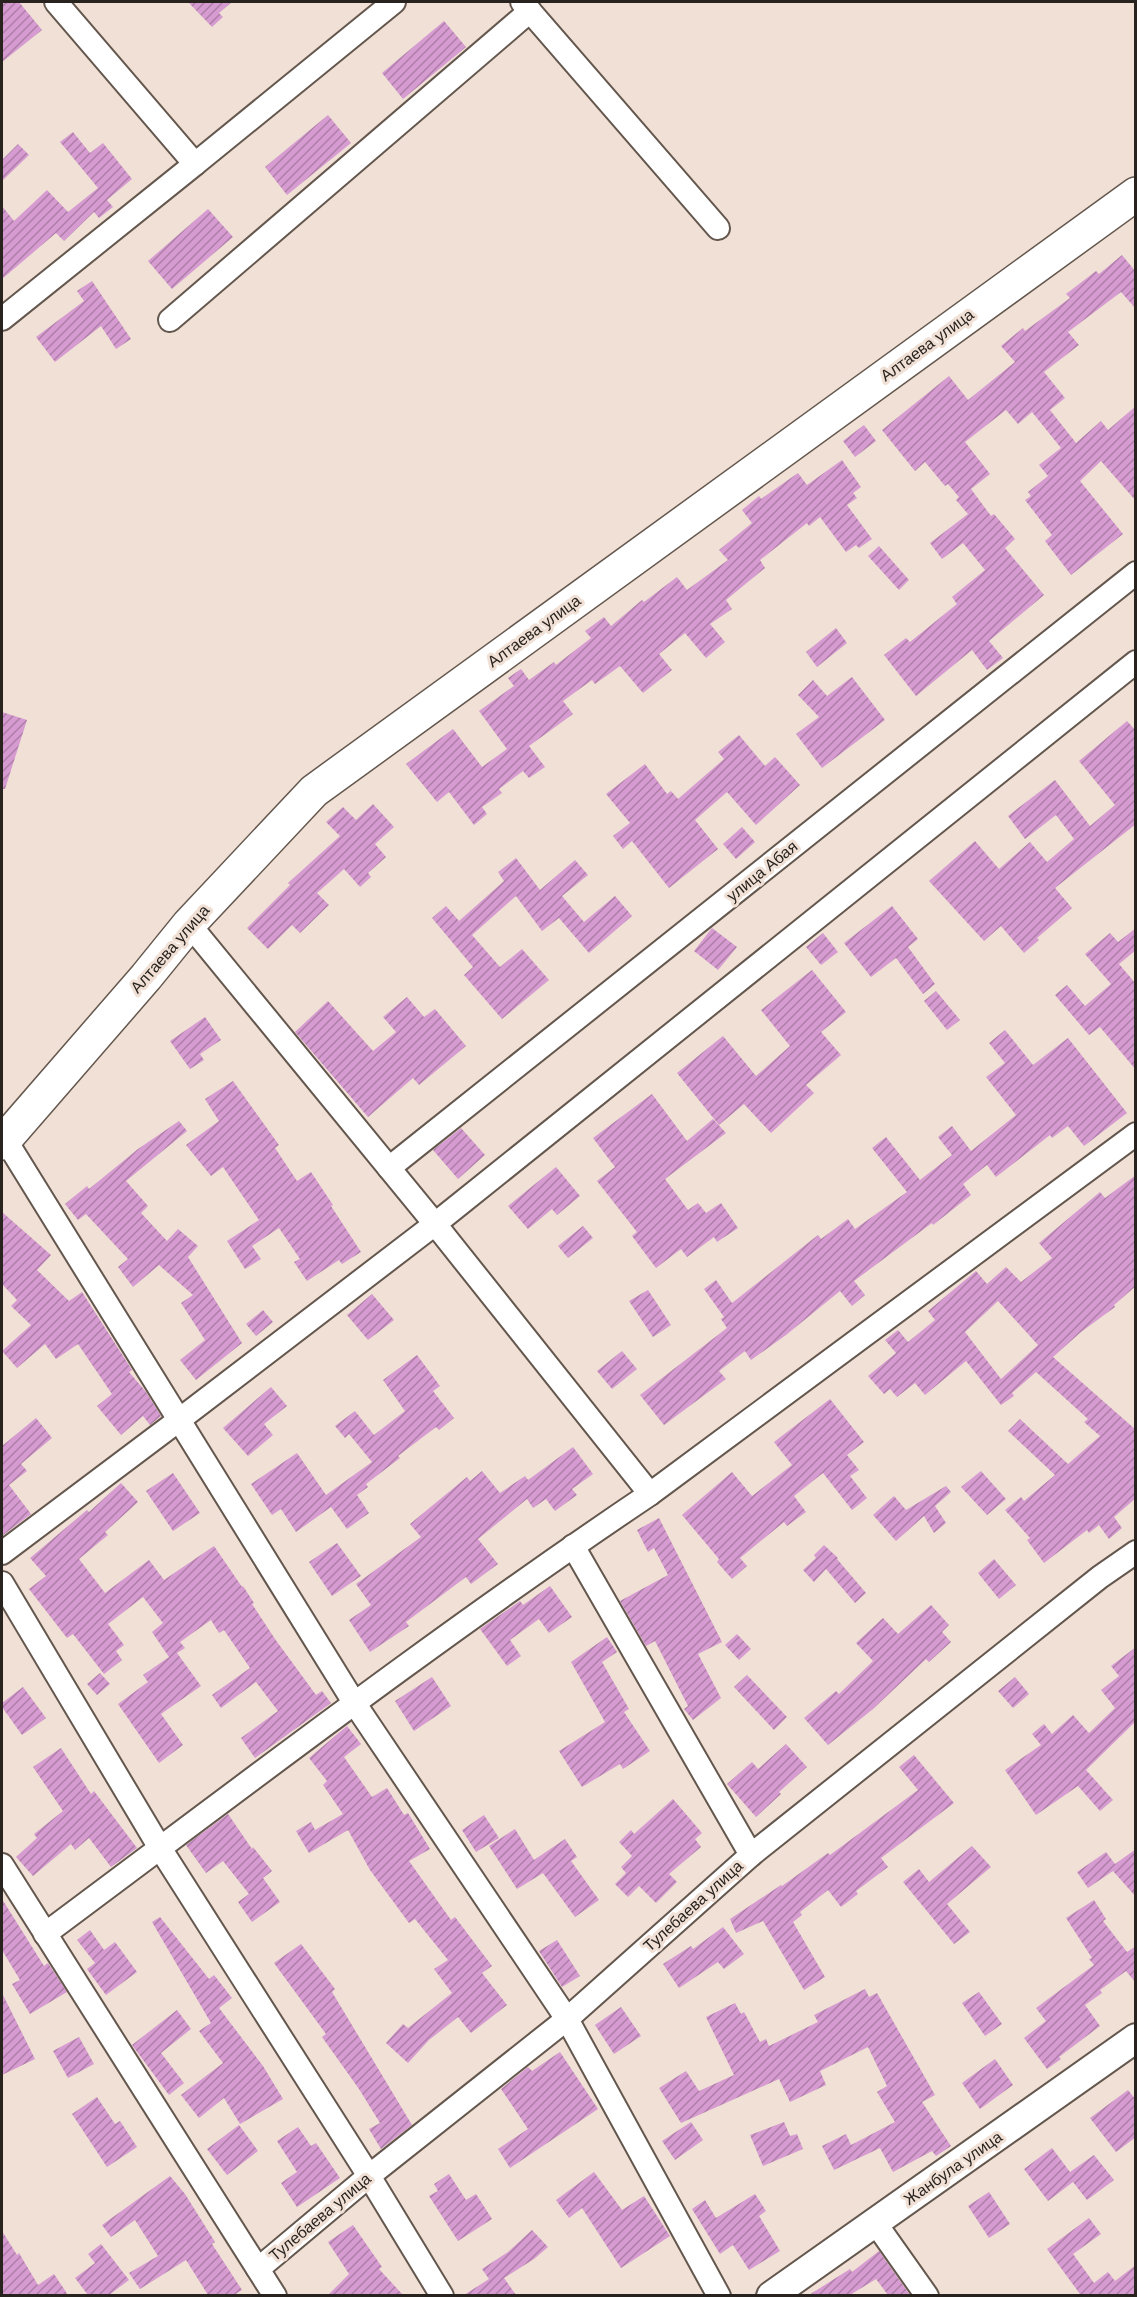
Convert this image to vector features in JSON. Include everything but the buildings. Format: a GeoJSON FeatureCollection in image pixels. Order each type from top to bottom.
{"type":"FeatureCollection","features":[{"type":"Feature","properties":{"kind":"main road","name":"Алтаева улица"},"geometry":{"type":"LineString","coordinates":[[3,1141],[189,924],[314,791],[1136,194]]}},
{"type":"Feature","properties":{"kind":"street"},"geometry":{"type":"LineString","coordinates":[[56,2],[195,164]]}},
{"type":"Feature","properties":{"kind":"street"},"geometry":{"type":"LineString","coordinates":[[2,319],[394,2]]}},
{"type":"Feature","properties":{"kind":"street"},"geometry":{"type":"LineString","coordinates":[[170,320],[526,6],[718,228]]}},
{"type":"Feature","properties":{"kind":"street","name":"улица Абая"},"geometry":{"type":"LineString","coordinates":[[389,1168],[1136,573]]}},
{"type":"Feature","properties":{"kind":"street"},"geometry":{"type":"LineString","coordinates":[[2,1553],[435,1224],[1136,662]]}},
{"type":"Feature","properties":{"kind":"street"},"geometry":{"type":"LineString","coordinates":[[189,924],[435,1224],[650,1494]]}},
{"type":"Feature","properties":{"kind":"street"},"geometry":{"type":"LineString","coordinates":[[45,1934],[355,1704],[573,1546],[650,1494],[1136,1134]]}},
{"type":"Feature","properties":{"kind":"street"},"geometry":{"type":"LineString","coordinates":[[3,1141],[355,1704],[567,2019],[719,2295]]}},
{"type":"Feature","properties":{"kind":"street"},"geometry":{"type":"LineString","coordinates":[[573,1546],[751,1854]]}},
{"type":"Feature","properties":{"kind":"street","name":"Тулебаева улица"},"geometry":{"type":"LineString","coordinates":[[258,2269],[369,2176],[567,2019],[751,1854],[1100,1577],[1136,1552]]}},
{"type":"Feature","properties":{"kind":"street"},"geometry":{"type":"LineString","coordinates":[[2,1583],[160,1848],[442,2295]]}},
{"type":"Feature","properties":{"kind":"street"},"geometry":{"type":"LineString","coordinates":[[2,1865],[275,2295]]}},
{"type":"Feature","properties":{"kind":"street","name":"Жанбула улица"},"geometry":{"type":"LineString","coordinates":[[771,2295],[1136,2038]]}},
{"type":"Feature","properties":{"kind":"street"},"geometry":{"type":"LineString","coordinates":[[874,2221],[927,2295]]}}]}
